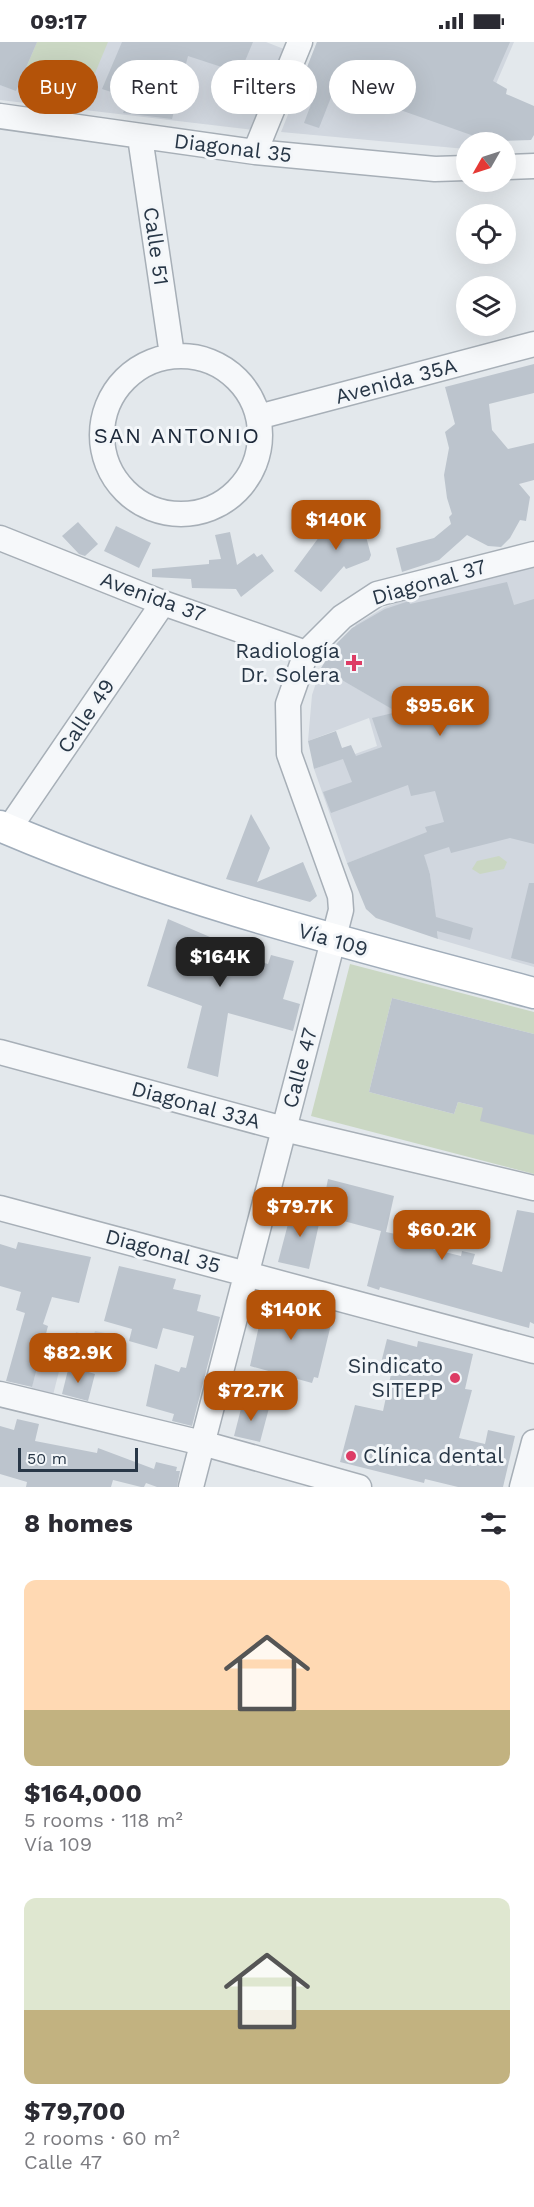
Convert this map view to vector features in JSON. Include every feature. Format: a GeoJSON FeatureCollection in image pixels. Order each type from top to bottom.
{"type":"FeatureCollection","features":[{"type":"Feature","properties":{"kind":"main road","name":"Vía 109"},"geometry":{"type":"LineString","coordinates":[[4,828],[143,880],[334,941],[534,993]]}},
{"type":"Feature","properties":{"kind":"street"},"geometry":{"type":"LineString","coordinates":[[255,152],[300,42]]}},
{"type":"Feature","properties":{"kind":"street","name":"Diagonal 35"},"geometry":{"type":"LineString","coordinates":[[0,116],[255,152],[435,169],[456,168]]}},
{"type":"Feature","properties":{"kind":"street","name":"Calle 51"},"geometry":{"type":"LineString","coordinates":[[140,137],[172,355]]}},
{"type":"Feature","properties":{"kind":"street"},"geometry":{"type":"LineString","coordinates":[[516,167],[534,166]]}},
{"type":"Feature","properties":{"kind":"street","name":"Avenida 35A"},"geometry":{"type":"LineString","coordinates":[[258,417],[534,344]]}},
{"type":"Feature","properties":{"kind":"street"},"geometry":{"type":"LineString","coordinates":[[172,355],[198,358],[218,365],[236,378],[250,396],[258,417],[260,442],[254,468],[233,495],[219,505],[195,514],[169,514],[144,506],[123,491],[108,470],[101,444],[102,418],[112,394],[128,375],[151,361],[172,355]]}},
{"type":"Feature","properties":{"kind":"street","name":"Avenida 37"},"geometry":{"type":"LineString","coordinates":[[0,538],[163,603],[306,652]]}},
{"type":"Feature","properties":{"kind":"street","name":"Diagonal 37"},"geometry":{"type":"LineString","coordinates":[[306,652],[342,617],[377,594],[534,554]]}},
{"type":"Feature","properties":{"kind":"street","name":"Calle 49"},"geometry":{"type":"LineString","coordinates":[[4,828],[163,603]]}},
{"type":"Feature","properties":{"kind":"street","name":"Calle 47"},"geometry":{"type":"LineString","coordinates":[[191,1487],[341,910],[340,896],[289,754],[288,704],[306,652]]}},
{"type":"Feature","properties":{"kind":"street","name":"Diagonal 33A"},"geometry":{"type":"LineString","coordinates":[[0,1052],[284,1129],[534,1188]]}},
{"type":"Feature","properties":{"kind":"street","name":"Diagonal 35"},"geometry":{"type":"LineString","coordinates":[[0,1208],[534,1351]]}},
{"type":"Feature","properties":{"kind":"street"},"geometry":{"type":"LineString","coordinates":[[0,1394],[202,1443],[359,1487]]}},
{"type":"Feature","properties":{"kind":"street"},"geometry":{"type":"LineString","coordinates":[[522,1487],[534,1442]]}},
{"type":"Feature","properties":{"kind":"shaded area"},"geometry":{"type":"Polygon","coordinates":[[[0,42],[266,42],[284,49],[280,60],[211,60],[211,114],[260,114],[254,130],[119,114],[199,114],[199,60],[110,60],[110,113],[98,112],[98,60],[18,60],[18,102],[0,100],[0,42]]]}},
{"type":"Feature","properties":{"kind":"shaded area"},"geometry":{"type":"Polygon","coordinates":[[[317,42],[514,42],[475,132],[456,132],[456,148],[281,132],[288,114],[317,114],[317,60],[310,60],[317,42]]]}},
{"type":"Feature","properties":{"kind":"shaded area"},"geometry":{"type":"Polygon","coordinates":[[[534,566],[534,967],[438,939],[430,874],[416,837],[347,863],[314,769],[377,746],[369,718],[308,741],[312,695],[321,668],[396,711],[407,694],[355,625],[385,607],[408,599],[534,566]]]}},
{"type":"Feature","properties":{"kind":"shaded area"},"geometry":{"type":"Polygon","coordinates":[[[95,1331],[105,1333],[97,1364],[69,1357],[76,1332],[93,1337],[95,1331]]]}},
{"type":"Feature","properties":{"kind":"shaded area"},"geometry":{"type":"Polygon","coordinates":[[[45,1339],[66,1344],[53,1395],[31,1389],[45,1339]]]}},
{"type":"Feature","properties":{"kind":"green space"},"geometry":{"type":"Polygon","coordinates":[[[37,42],[108,42],[98,66],[98,60],[29,60],[37,42]]]}},
{"type":"Feature","properties":{"kind":"green space"},"geometry":{"type":"Polygon","coordinates":[[[499,856],[507,862],[504,869],[480,874],[472,869],[477,861],[499,856]]]}},
{"type":"Feature","properties":{"kind":"green space"},"geometry":{"type":"Polygon","coordinates":[[[350,964],[534,1012],[534,1034],[392,998],[369,1092],[454,1114],[458,1102],[483,1108],[534,1135],[534,1174],[311,1116],[350,964]]]}},
{"type":"Feature","properties":{"kind":"building"},"geometry":{"type":"Polygon","coordinates":[[[0,42],[37,42],[29,60],[18,60],[16,91],[0,85],[0,42]]]}},
{"type":"Feature","properties":{"kind":"building"},"geometry":{"type":"Polygon","coordinates":[[[122,42],[253,42],[245,60],[211,60],[211,64],[188,56],[187,60],[114,60],[122,42]]]}},
{"type":"Feature","properties":{"kind":"building"},"geometry":{"type":"Polygon","coordinates":[[[317,42],[510,42],[493,81],[507,89],[506,94],[534,106],[534,135],[531,140],[516,140],[516,132],[463,132],[412,114],[416,114],[416,60],[329,60],[329,102],[319,128],[304,123],[307,114],[317,114],[317,60],[310,60],[317,42]]]}},
{"type":"Feature","properties":{"kind":"building"},"geometry":{"type":"Polygon","coordinates":[[[110,70],[110,92],[102,89],[110,70]]]}},
{"type":"Feature","properties":{"kind":"building"},"geometry":{"type":"Polygon","coordinates":[[[131,114],[173,114],[172,119],[131,114]]]}},
{"type":"Feature","properties":{"kind":"building"},"geometry":{"type":"Polygon","coordinates":[[[534,364],[534,393],[489,404],[492,430],[508,449],[534,443],[534,480],[519,484],[530,497],[526,521],[520,520],[510,538],[501,547],[488,546],[467,535],[439,560],[402,572],[396,548],[434,538],[451,524],[449,517],[452,514],[444,475],[449,448],[445,432],[455,424],[445,387],[534,364]]]}},
{"type":"Feature","properties":{"kind":"building"},"geometry":{"type":"Polygon","coordinates":[[[358,507],[371,555],[369,560],[346,569],[344,566],[321,592],[294,571],[325,529],[358,507]]]}},
{"type":"Feature","properties":{"kind":"building"},"geometry":{"type":"Polygon","coordinates":[[[78,522],[98,544],[85,556],[79,554],[62,536],[78,522]]]}},
{"type":"Feature","properties":{"kind":"building"},"geometry":{"type":"Polygon","coordinates":[[[116,526],[151,543],[139,568],[104,551],[116,526]]]}},
{"type":"Feature","properties":{"kind":"building"},"geometry":{"type":"Polygon","coordinates":[[[230,532],[237,565],[254,553],[257,557],[262,554],[274,571],[241,597],[236,589],[192,588],[191,579],[152,577],[152,569],[209,564],[209,560],[221,559],[215,535],[230,532]]]}},
{"type":"Feature","properties":{"kind":"building"},"geometry":{"type":"Polygon","coordinates":[[[507,582],[514,605],[534,599],[534,844],[510,838],[451,853],[449,847],[424,855],[430,874],[436,917],[473,928],[470,940],[437,931],[438,939],[376,918],[366,909],[347,863],[427,832],[425,827],[444,822],[435,791],[411,796],[408,785],[331,813],[323,792],[352,782],[343,759],[314,769],[308,741],[336,731],[342,748],[351,745],[356,756],[382,747],[372,718],[397,712],[321,668],[337,643],[352,628],[385,609],[409,601],[410,604],[507,582]]]}},
{"type":"Feature","properties":{"kind":"building"},"geometry":{"type":"Polygon","coordinates":[[[251,814],[270,848],[257,882],[303,862],[317,896],[310,902],[226,879],[251,814]]]}},
{"type":"Feature","properties":{"kind":"building"},"geometry":{"type":"Polygon","coordinates":[[[529,883],[534,883],[534,964],[511,958],[529,883]]]}},
{"type":"Feature","properties":{"kind":"building"},"geometry":{"type":"Polygon","coordinates":[[[168,919],[245,952],[244,957],[268,964],[271,955],[294,961],[283,999],[300,1004],[293,1031],[228,1013],[218,1077],[187,1068],[202,1006],[147,986],[168,919]]]}},
{"type":"Feature","properties":{"kind":"building"},"geometry":{"type":"Polygon","coordinates":[[[392,998],[534,1034],[534,1135],[480,1121],[483,1108],[458,1102],[454,1114],[369,1092],[392,998]]]}},
{"type":"Feature","properties":{"kind":"building"},"geometry":{"type":"Polygon","coordinates":[[[328,1179],[394,1196],[386,1232],[414,1238],[412,1244],[461,1256],[462,1251],[475,1254],[472,1264],[502,1272],[517,1210],[534,1213],[534,1324],[530,1322],[529,1328],[380,1287],[379,1290],[367,1286],[381,1231],[321,1215],[328,1179]]]}},
{"type":"Feature","properties":{"kind":"building"},"geometry":{"type":"Polygon","coordinates":[[[293,1205],[321,1215],[309,1269],[278,1262],[293,1205]]]}},
{"type":"Feature","properties":{"kind":"building"},"geometry":{"type":"Polygon","coordinates":[[[18,1242],[91,1257],[79,1303],[52,1297],[43,1324],[48,1326],[32,1387],[6,1381],[25,1313],[16,1310],[21,1292],[0,1286],[0,1244],[16,1249],[18,1242]]]}},
{"type":"Feature","properties":{"kind":"building"},"geometry":{"type":"Polygon","coordinates":[[[119,1266],[176,1279],[173,1289],[201,1295],[197,1311],[220,1317],[192,1426],[172,1421],[174,1414],[146,1406],[155,1364],[179,1372],[181,1367],[186,1368],[194,1336],[163,1328],[157,1349],[129,1341],[132,1329],[104,1321],[119,1266]]]}},
{"type":"Feature","properties":{"kind":"building"},"geometry":{"type":"Polygon","coordinates":[[[265,1299],[333,1316],[318,1378],[314,1377],[312,1383],[250,1366],[265,1299]]]}},
{"type":"Feature","properties":{"kind":"building"},"geometry":{"type":"Polygon","coordinates":[[[387,1339],[417,1347],[418,1341],[473,1354],[465,1389],[472,1390],[459,1438],[485,1444],[488,1430],[515,1436],[503,1487],[458,1487],[425,1479],[424,1483],[340,1462],[355,1405],[383,1411],[391,1374],[379,1371],[387,1339]]]}},
{"type":"Feature","properties":{"kind":"building"},"geometry":{"type":"Polygon","coordinates":[[[69,1366],[95,1374],[88,1401],[62,1394],[69,1366]]]}},
{"type":"Feature","properties":{"kind":"building"},"geometry":{"type":"Polygon","coordinates":[[[243,1401],[269,1408],[260,1442],[234,1436],[243,1401]]]}},
{"type":"Feature","properties":{"kind":"building"},"geometry":{"type":"Polygon","coordinates":[[[17,1419],[39,1424],[35,1441],[97,1453],[98,1448],[154,1469],[156,1462],[177,1467],[176,1471],[180,1471],[177,1487],[157,1487],[146,1483],[144,1487],[141,1487],[113,1480],[111,1487],[26,1487],[27,1482],[0,1474],[0,1426],[14,1430],[17,1419]]]}},
{"type":"Feature","properties":{"kind":"place","name":"Radiología Dr. Solera"},"geometry":{"type":"Point","coordinates":[354,663]}},
{"type":"Feature","properties":{"kind":"place","name":"Sindicato SITEPP"},"geometry":{"type":"Point","coordinates":[455,1378]}},
{"type":"Feature","properties":{"kind":"place","name":"Clínica dental"},"geometry":{"type":"Point","coordinates":[351,1456]}},
{"type":"Feature","properties":{"kind":"district","name":"SAN ANTONIO"},"geometry":{"type":"Point","coordinates":[177,435]}}]}
